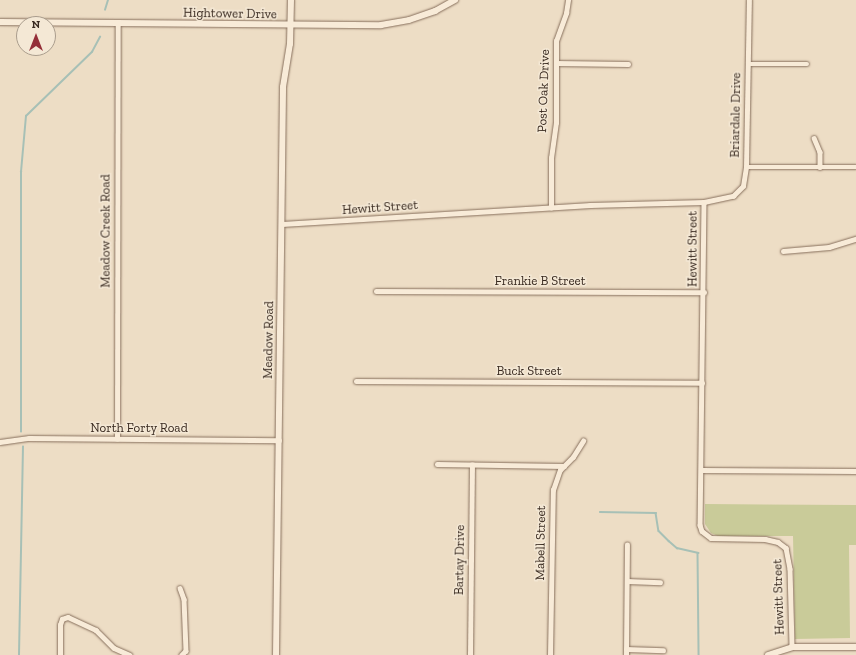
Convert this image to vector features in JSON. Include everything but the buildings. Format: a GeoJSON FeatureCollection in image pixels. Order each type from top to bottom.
{"type":"FeatureCollection","features":[{"type":"Feature","properties":{"kind":"street","name":"Meadow Road"},"geometry":{"type":"LineString","coordinates":[[276,655],[283,87],[291,26],[291,0]]}},
{"type":"Feature","properties":{"kind":"street","name":"Hightower Drive"},"geometry":{"type":"LineString","coordinates":[[0,22],[291,26],[397,23],[436,11],[455,0]]}},
{"type":"Feature","properties":{"kind":"street","name":"Post Oak Drive"},"geometry":{"type":"LineString","coordinates":[[551,208],[551,158],[556,123],[556,41],[566,13],[568,0]]}},
{"type":"Feature","properties":{"kind":"street","name":"Briardale Drive"},"geometry":{"type":"LineString","coordinates":[[704,202],[736,194],[744,183],[746,167],[749,0]]}},
{"type":"Feature","properties":{"kind":"street","name":"Meadow Creek Road"},"geometry":{"type":"LineString","coordinates":[[117,439],[118,24]]}},
{"type":"Feature","properties":{"kind":"street"},"geometry":{"type":"LineString","coordinates":[[556,63],[628,64]]}},
{"type":"Feature","properties":{"kind":"street"},"geometry":{"type":"LineString","coordinates":[[748,64],[807,64]]}},
{"type":"Feature","properties":{"kind":"street"},"geometry":{"type":"LineString","coordinates":[[814,138],[820,152],[820,167]]}},
{"type":"Feature","properties":{"kind":"street"},"geometry":{"type":"LineString","coordinates":[[746,167],[856,167]]}},
{"type":"Feature","properties":{"kind":"street","name":"Hewitt Street"},"geometry":{"type":"LineString","coordinates":[[282,224],[551,208],[704,202],[700,525],[706,535],[720,539],[773,540],[786,548],[789,553],[792,647]]}},
{"type":"Feature","properties":{"kind":"street"},"geometry":{"type":"LineString","coordinates":[[783,251],[829,247],[856,239]]}},
{"type":"Feature","properties":{"kind":"street","name":"Frankie B Street"},"geometry":{"type":"LineString","coordinates":[[376,291],[704,292]]}},
{"type":"Feature","properties":{"kind":"street","name":"Buck Street"},"geometry":{"type":"LineString","coordinates":[[356,381],[702,383]]}},
{"type":"Feature","properties":{"kind":"street","name":"North Forty Road"},"geometry":{"type":"LineString","coordinates":[[0,442],[29,438],[279,440]]}},
{"type":"Feature","properties":{"kind":"street","name":"Mabell Street"},"geometry":{"type":"LineString","coordinates":[[550,655],[553,490],[564,466],[583,441]]}},
{"type":"Feature","properties":{"kind":"street"},"geometry":{"type":"LineString","coordinates":[[437,464],[564,466]]}},
{"type":"Feature","properties":{"kind":"street","name":"Bartay Drive"},"geometry":{"type":"LineString","coordinates":[[470,655],[472,465]]}},
{"type":"Feature","properties":{"kind":"street"},"geometry":{"type":"LineString","coordinates":[[701,470],[856,471]]}},
{"type":"Feature","properties":{"kind":"street"},"geometry":{"type":"LineString","coordinates":[[626,655],[627,545]]}},
{"type":"Feature","properties":{"kind":"street"},"geometry":{"type":"LineString","coordinates":[[627,581],[660,582]]}},
{"type":"Feature","properties":{"kind":"street"},"geometry":{"type":"LineString","coordinates":[[180,588],[184,599],[186,651],[182,655]]}},
{"type":"Feature","properties":{"kind":"street"},"geometry":{"type":"LineString","coordinates":[[60,655],[60,625],[62,619],[68,617],[96,630],[114,648],[130,655]]}},
{"type":"Feature","properties":{"kind":"street"},"geometry":{"type":"LineString","coordinates":[[768,655],[781,652],[792,647],[856,647]]}},
{"type":"Feature","properties":{"kind":"street"},"geometry":{"type":"LineString","coordinates":[[626,649],[663,650]]}},
{"type":"Feature","properties":{"kind":"green space"},"geometry":{"type":"Polygon","coordinates":[[[705,504],[856,505],[856,545],[849,545],[850,638],[795,639],[793,536],[718,536],[711,533],[705,524],[705,504]]]}},
{"type":"Feature","properties":{"kind":"waterway"},"geometry":{"type":"LineString","coordinates":[[105,10],[108,0]]}},
{"type":"Feature","properties":{"kind":"waterway"},"geometry":{"type":"LineString","coordinates":[[21,432],[21,172],[26,116],[92,52],[100,37]]}},
{"type":"Feature","properties":{"kind":"waterway"},"geometry":{"type":"LineString","coordinates":[[19,655],[23,447]]}},
{"type":"Feature","properties":{"kind":"waterway"},"geometry":{"type":"LineString","coordinates":[[600,512],[656,513],[659,531],[669,541],[677,548],[698,553],[699,655]]}}]}
